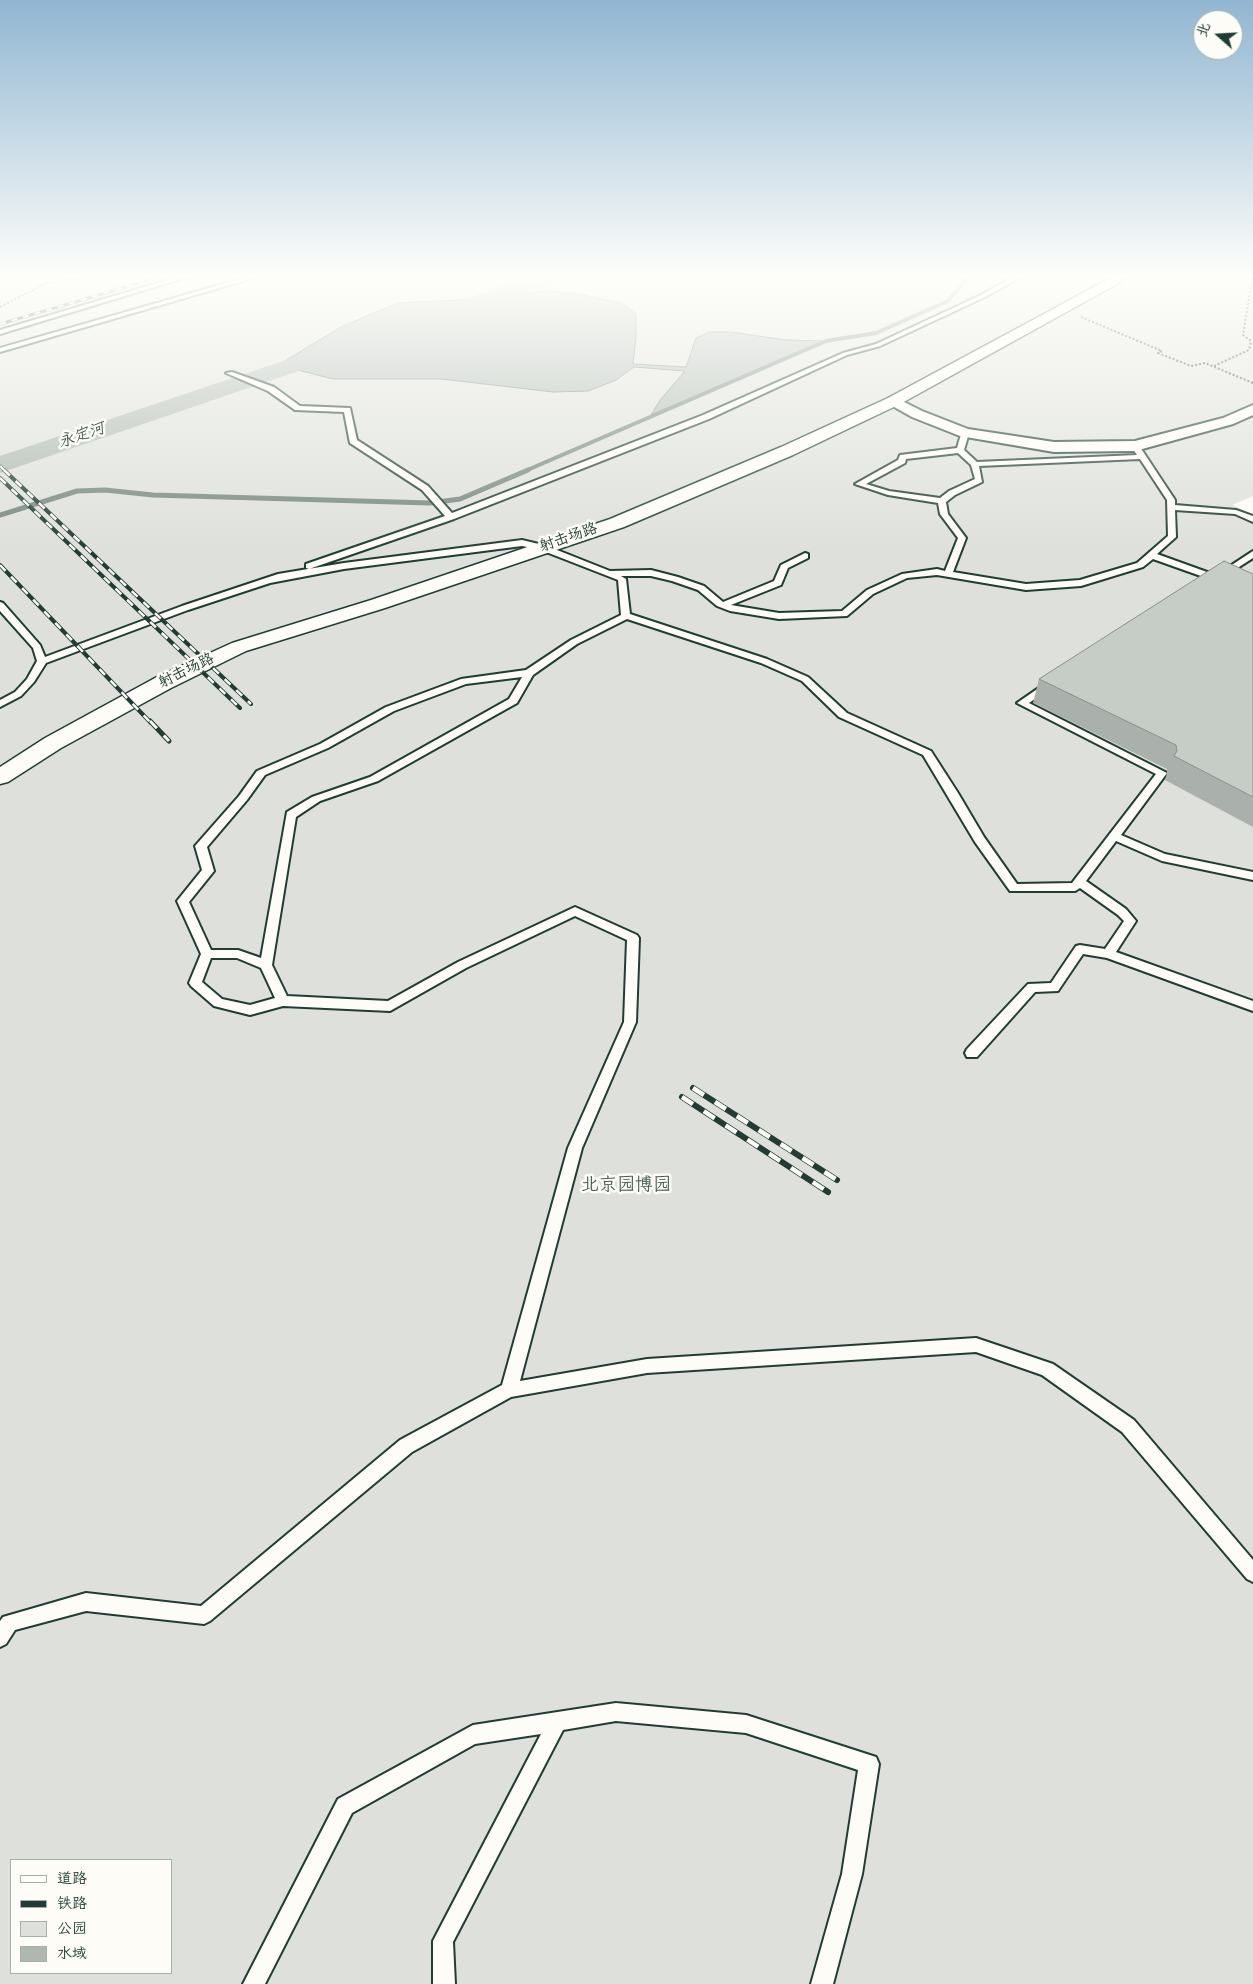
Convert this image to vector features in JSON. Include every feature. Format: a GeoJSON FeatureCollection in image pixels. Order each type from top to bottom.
{"type":"FeatureCollection","features":[{"type":"Feature","properties":{"kind":"street","name":"射击场路"},"geometry":{"type":"LineString","coordinates":[[0,777],[53,743],[163,683],[239,647],[378,604],[618,523],[787,451],[894,401],[958,367]]}},
{"type":"Feature","properties":{"kind":"street"},"geometry":{"type":"LineString","coordinates":[[894,401],[917,414],[965,433],[1054,447],[1138,451],[1228,421],[1253,409]]}},
{"type":"Feature","properties":{"kind":"lane"},"geometry":{"type":"LineString","coordinates":[[0,704],[18,694],[31,680],[42,661],[185,608],[451,517],[706,417],[817,367]]}},
{"type":"Feature","properties":{"kind":"lane"},"geometry":{"type":"LineString","coordinates":[[230,373],[271,389],[298,408],[347,410],[353,441],[425,488],[451,517]]}},
{"type":"Feature","properties":{"kind":"lane"},"geometry":{"type":"LineString","coordinates":[[960,450],[965,433]]}},
{"type":"Feature","properties":{"kind":"lane"},"geometry":{"type":"LineString","coordinates":[[942,501],[952,492],[979,480],[975,464],[960,450]]}},
{"type":"Feature","properties":{"kind":"lane"},"geometry":{"type":"LineString","coordinates":[[942,501],[888,492],[859,484],[902,461],[903,457],[960,450]]}},
{"type":"Feature","properties":{"kind":"lane"},"geometry":{"type":"LineString","coordinates":[[608,573],[651,573],[675,579],[701,588],[723,605],[732,609],[779,616],[844,614],[870,592],[905,576],[937,572],[1026,588],[1081,583],[1140,566],[1172,537],[1171,500],[1138,451],[975,464]]}},
{"type":"Feature","properties":{"kind":"lane"},"geometry":{"type":"LineString","coordinates":[[942,501],[944,514],[962,538],[948,574]]}},
{"type":"Feature","properties":{"kind":"lane"},"geometry":{"type":"LineString","coordinates":[[1171,507],[1236,512],[1253,519]]}},
{"type":"Feature","properties":{"kind":"lane"},"geometry":{"type":"LineString","coordinates":[[270,580],[344,566],[522,543],[544,548],[622,579],[626,616]]}},
{"type":"Feature","properties":{"kind":"lane"},"geometry":{"type":"LineString","coordinates":[[1202,587],[1222,577],[1253,554]]}},
{"type":"Feature","properties":{"kind":"lane"},"geometry":{"type":"LineString","coordinates":[[1151,555],[1222,577]]}},
{"type":"Feature","properties":{"kind":"lane"},"geometry":{"type":"LineString","coordinates":[[723,605],[778,583],[784,567],[805,556]]}},
{"type":"Feature","properties":{"kind":"lane"},"geometry":{"type":"LineString","coordinates":[[0,605],[38,647],[42,661]]}},
{"type":"Feature","properties":{"kind":"lane"},"geometry":{"type":"LineString","coordinates":[[283,1001],[266,965],[291,815],[316,799],[374,779],[513,701],[529,673],[574,642],[626,616],[764,661],[805,679],[844,715],[927,753],[953,792],[978,839],[1014,888],[1075,887],[1162,773],[1022,703],[1062,677]]}},
{"type":"Feature","properties":{"kind":"lane"},"geometry":{"type":"LineString","coordinates":[[509,1390],[575,1148],[630,1022],[633,938],[575,911],[462,965],[390,1006],[283,1001],[250,1010],[218,1003],[195,982],[207,954],[183,901],[208,871],[201,846],[243,798],[261,772],[324,746],[390,709],[464,681],[529,673]]}},
{"type":"Feature","properties":{"kind":"lane"},"geometry":{"type":"LineString","coordinates":[[1114,836],[1162,857],[1253,876]]}},
{"type":"Feature","properties":{"kind":"lane"},"geometry":{"type":"LineString","coordinates":[[1079,882],[1122,912],[1130,921],[1108,954]]}},
{"type":"Feature","properties":{"kind":"lane"},"geometry":{"type":"LineString","coordinates":[[972,1053],[1032,987],[1054,988],[1080,949],[1108,954],[1253,1006]]}},
{"type":"Feature","properties":{"kind":"lane"},"geometry":{"type":"LineString","coordinates":[[207,954],[238,954],[266,965]]}},
{"type":"Feature","properties":{"kind":"lane"},"geometry":{"type":"LineString","coordinates":[[0,1638],[10,1623],[86,1602],[204,1615],[406,1446],[509,1390],[647,1366],[976,1345],[1047,1369],[1128,1426],[1253,1573]]}},
{"type":"Feature","properties":{"kind":"lane"},"geometry":{"type":"LineString","coordinates":[[254,1984],[345,1806],[473,1735],[616,1712],[746,1724],[869,1764],[852,1874],[822,1984]]}},
{"type":"Feature","properties":{"kind":"lane"},"geometry":{"type":"LineString","coordinates":[[444,1984],[443,1941],[557,1722]]}},
{"type":"Feature","properties":{"kind":"path"},"geometry":{"type":"LineString","coordinates":[[1214,367],[1253,383]]}},
{"type":"Feature","properties":{"kind":"green space","name":"北京园博园"},"geometry":{"type":"Polygon","coordinates":[[[0,367],[1253,367],[1253,496],[1232,505],[1253,514],[1253,1984],[0,1984],[0,367]]]}},
{"type":"Feature","properties":{"kind":"water"},"geometry":{"type":"Polygon","coordinates":[[[284,367],[765,367],[651,415],[661,399],[685,371],[634,367],[616,380],[588,391],[553,392],[442,379],[333,379],[284,367]]]}},
{"type":"Feature","properties":{"kind":"building"},"geometry":{"type":"Polygon","coordinates":[[[1224,561],[1253,574],[1253,797],[1174,756],[1177,751],[1176,745],[1039,679],[1224,561]]]}},
{"type":"Feature","properties":{"kind":"waterway","name":"永定河"},"geometry":{"type":"LineString","coordinates":[[0,465],[289,367]]}},
{"type":"Feature","properties":{"kind":"waterway"},"geometry":{"type":"LineString","coordinates":[[525,471],[767,367]]}},
{"type":"Feature","properties":{"kind":"waterway"},"geometry":{"type":"LineString","coordinates":[[0,515],[77,491],[105,490],[153,495],[430,503],[460,499],[528,470]]}},
{"type":"Feature","properties":{"kind":"railway"},"geometry":{"type":"LineString","coordinates":[[0,466],[4,470]]}},
{"type":"Feature","properties":{"kind":"railway"},"geometry":{"type":"LineString","coordinates":[[4,470],[251,704]]}},
{"type":"Feature","properties":{"kind":"railway"},"geometry":{"type":"LineString","coordinates":[[0,478],[240,708]]}},
{"type":"Feature","properties":{"kind":"railway"},"geometry":{"type":"LineString","coordinates":[[0,565],[151,723]]}},
{"type":"Feature","properties":{"kind":"railway"},"geometry":{"type":"LineString","coordinates":[[150,721],[169,741]]}},
{"type":"Feature","properties":{"kind":"railway"},"geometry":{"type":"LineString","coordinates":[[693,1088],[837,1180]]}},
{"type":"Feature","properties":{"kind":"railway"},"geometry":{"type":"LineString","coordinates":[[682,1097],[828,1192]]}}]}
